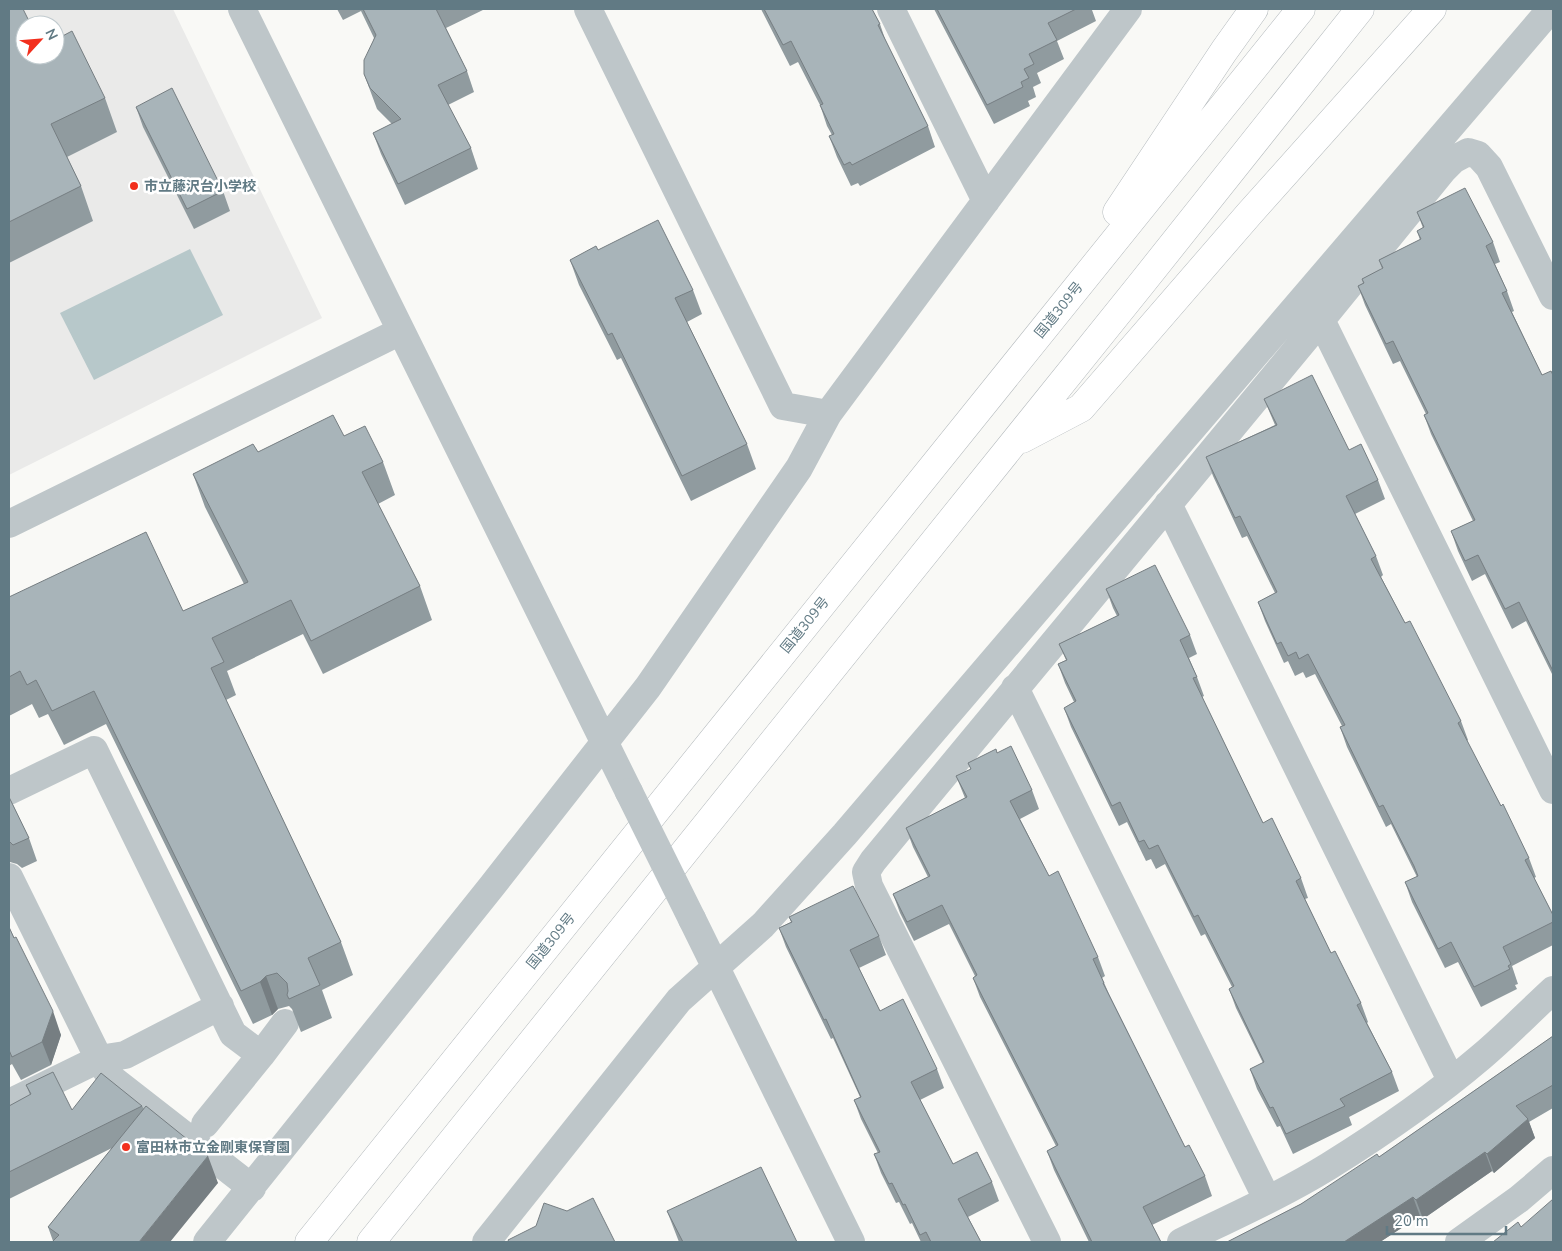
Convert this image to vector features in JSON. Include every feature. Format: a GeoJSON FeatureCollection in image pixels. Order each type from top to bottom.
{"type":"FeatureCollection","features":[{"type":"Feature","properties":{"kind":"highway"},"geometry":{"type":"LineString","coordinates":[[1017,364],[1254,9]]}},
{"type":"Feature","properties":{"kind":"highway","name":"国道309号"},"geometry":{"type":"LineString","coordinates":[[309,1242],[1301,9]]}},
{"type":"Feature","properties":{"kind":"highway"},"geometry":{"type":"LineString","coordinates":[[371,1242],[1360,9]]}},
{"type":"Feature","properties":{"kind":"highway"},"geometry":{"type":"LineString","coordinates":[[1012,444],[1081,408],[1249,214],[1432,9]]}},
{"type":"Feature","properties":{"kind":"street"},"geometry":{"type":"LineString","coordinates":[[242,9],[852,1242]]}},
{"type":"Feature","properties":{"kind":"street"},"geometry":{"type":"LineString","coordinates":[[588,9],[783,406],[828,414]]}},
{"type":"Feature","properties":{"kind":"street"},"geometry":{"type":"LineString","coordinates":[[891,9],[986,201]]}},
{"type":"Feature","properties":{"kind":"street"},"geometry":{"type":"LineString","coordinates":[[207,1242],[252,1188],[648,688],[799,468],[828,414],[1128,9]]}},
{"type":"Feature","properties":{"kind":"street"},"geometry":{"type":"LineString","coordinates":[[486,1242],[679,1000],[763,925],[845,834],[1551,9]]}},
{"type":"Feature","properties":{"kind":"street"},"geometry":{"type":"LineString","coordinates":[[1047,1242],[869,886],[866,872],[872,861],[1453,160],[1468,152],[1478,155],[1489,167],[1553,296]]}},
{"type":"Feature","properties":{"kind":"street"},"geometry":{"type":"LineString","coordinates":[[1321,320],[1553,790]]}},
{"type":"Feature","properties":{"kind":"street"},"geometry":{"type":"LineString","coordinates":[[9,524],[401,331]]}},
{"type":"Feature","properties":{"kind":"street"},"geometry":{"type":"LineString","coordinates":[[1168,504],[1451,1080]]}},
{"type":"Feature","properties":{"kind":"street"},"geometry":{"type":"LineString","coordinates":[[1015,688],[1267,1199]]}},
{"type":"Feature","properties":{"kind":"street"},"geometry":{"type":"LineString","coordinates":[[9,791],[94,750],[233,1034],[261,1055]]}},
{"type":"Feature","properties":{"kind":"street"},"geometry":{"type":"LineString","coordinates":[[9,877],[98,1059],[112,1078],[252,1188]]}},
{"type":"Feature","properties":{"kind":"street"},"geometry":{"type":"LineString","coordinates":[[1181,1242],[1328,1166],[1377,1135],[1481,1057],[1553,990]]}},
{"type":"Feature","properties":{"kind":"street"},"geometry":{"type":"LineString","coordinates":[[9,1103],[98,1059],[124,1055],[220,1006]]}},
{"type":"Feature","properties":{"kind":"street"},"geometry":{"type":"LineString","coordinates":[[206,1124],[285,1023]]}},
{"type":"Feature","properties":{"kind":"street"},"geometry":{"type":"LineString","coordinates":[[1459,1242],[1519,1199],[1553,1170]]}},
{"type":"Feature","properties":{"kind":"shaded area","name":"市立藤沢台小学校"},"geometry":{"type":"Polygon","coordinates":[[[9,9],[173,9],[322,318],[9,475],[9,9]]]}},
{"type":"Feature","properties":{"kind":"shaded area"},"geometry":{"type":"Polygon","coordinates":[[[190,249],[223,315],[94,380],[60,313],[190,249]]]}},
{"type":"Feature","properties":{"kind":"building"},"geometry":{"type":"Polygon","coordinates":[[[9,9],[23,9],[26,15],[15,15],[15,65],[65,65],[65,35],[72,31],[105,98],[51,124],[81,186],[9,222],[9,9]]]}},
{"type":"Feature","properties":{"kind":"building"},"geometry":{"type":"Polygon","coordinates":[[[363,9],[436,9],[467,71],[438,85],[471,148],[398,184],[373,133],[401,119],[370,88],[364,74],[364,60],[376,35],[363,9]]]}},
{"type":"Feature","properties":{"kind":"building"},"geometry":{"type":"Polygon","coordinates":[[[764,9],[872,9],[928,126],[852,165],[850,162],[844,165],[829,136],[834,134],[820,105],[823,104],[791,41],[783,45],[764,9]]]}},
{"type":"Feature","properties":{"kind":"building"},"geometry":{"type":"Polygon","coordinates":[[[937,9],[1076,9],[1048,23],[1057,40],[1029,54],[1034,64],[1024,69],[1029,78],[1021,82],[1023,87],[987,105],[937,9]]]}},
{"type":"Feature","properties":{"kind":"building"},"geometry":{"type":"Polygon","coordinates":[[[172,88],[223,191],[187,209],[136,107],[172,88]]]}},
{"type":"Feature","properties":{"kind":"building"},"geometry":{"type":"Polygon","coordinates":[[[1465,188],[1493,242],[1486,246],[1507,291],[1502,293],[1542,375],[1551,371],[1553,375],[1553,671],[1519,602],[1505,609],[1478,555],[1465,561],[1451,531],[1475,520],[1424,415],[1428,413],[1393,341],[1386,344],[1358,286],[1364,283],[1362,279],[1383,268],[1379,260],[1421,239],[1417,231],[1424,227],[1417,212],[1465,188]]]}},
{"type":"Feature","properties":{"kind":"building"},"geometry":{"type":"Polygon","coordinates":[[[658,220],[693,290],[675,298],[747,444],[682,476],[612,333],[608,335],[570,260],[596,246],[598,250],[658,220]]]}},
{"type":"Feature","properties":{"kind":"building"},"geometry":{"type":"Polygon","coordinates":[[[1312,375],[1349,450],[1361,444],[1378,480],[1346,496],[1376,556],[1371,559],[1405,623],[1410,621],[1461,721],[1458,723],[1501,806],[1503,804],[1529,858],[1525,860],[1553,915],[1553,922],[1503,947],[1511,964],[1508,966],[1510,969],[1474,987],[1451,942],[1438,949],[1405,882],[1418,876],[1414,866],[1383,805],[1379,807],[1340,727],[1345,725],[1308,654],[1299,659],[1296,652],[1288,656],[1281,642],[1277,644],[1258,602],[1277,592],[1240,516],[1235,518],[1206,457],[1277,425],[1264,399],[1312,375]]]}},
{"type":"Feature","properties":{"kind":"building"},"geometry":{"type":"Polygon","coordinates":[[[333,415],[344,436],[365,426],[383,462],[362,472],[420,586],[311,641],[291,600],[212,638],[224,662],[211,668],[341,942],[308,958],[320,985],[289,999],[287,983],[277,973],[266,976],[260,982],[241,991],[94,691],[52,711],[36,680],[27,685],[20,671],[9,677],[9,597],[146,532],[183,611],[248,582],[193,474],[253,444],[258,452],[333,415]]]}},
{"type":"Feature","properties":{"kind":"building"},"geometry":{"type":"Polygon","coordinates":[[[1155,565],[1190,635],[1180,640],[1197,677],[1193,678],[1263,823],[1272,818],[1301,878],[1296,881],[1331,953],[1335,951],[1361,1003],[1357,1005],[1392,1072],[1340,1099],[1345,1106],[1286,1134],[1273,1107],[1270,1108],[1250,1069],[1264,1062],[1229,989],[1234,986],[1198,915],[1194,917],[1158,845],[1149,849],[1144,840],[1139,842],[1120,802],[1112,806],[1064,708],[1076,701],[1058,664],[1067,660],[1059,644],[1119,615],[1106,589],[1155,565]]]}},
{"type":"Feature","properties":{"kind":"building"},"geometry":{"type":"Polygon","coordinates":[[[1011,746],[1032,790],[1010,801],[1049,876],[1058,871],[1098,957],[1093,959],[1103,983],[1185,1147],[1189,1145],[1205,1176],[1143,1207],[1161,1242],[1092,1242],[1047,1151],[1058,1145],[973,978],[977,975],[942,905],[907,922],[893,894],[930,876],[906,828],[967,797],[956,776],[971,769],[968,763],[996,749],[997,753],[1011,746]]]}},
{"type":"Feature","properties":{"kind":"building"},"geometry":{"type":"Polygon","coordinates":[[[9,797],[29,838],[13,845],[9,841],[9,797]]]}},
{"type":"Feature","properties":{"kind":"building"},"geometry":{"type":"Polygon","coordinates":[[[853,886],[879,936],[850,950],[880,1011],[903,999],[937,1069],[911,1082],[953,1164],[977,1152],[992,1182],[958,1199],[981,1242],[931,1242],[926,1232],[920,1235],[905,1204],[903,1205],[892,1183],[889,1184],[874,1154],[880,1152],[854,1100],[861,1097],[826,1019],[824,1020],[779,928],[792,922],[789,917],[853,886]]]}},
{"type":"Feature","properties":{"kind":"building"},"geometry":{"type":"Polygon","coordinates":[[[9,927],[14,938],[16,937],[53,1011],[42,1042],[12,1057],[9,1050],[9,927]]]}},
{"type":"Feature","properties":{"kind":"building"},"geometry":{"type":"Polygon","coordinates":[[[1553,1036],[1553,1085],[1516,1106],[1528,1119],[1487,1154],[1485,1152],[1416,1200],[1413,1197],[1344,1242],[1227,1242],[1301,1204],[1377,1154],[1379,1157],[1553,1036]]]}},
{"type":"Feature","properties":{"kind":"building"},"geometry":{"type":"Polygon","coordinates":[[[53,1072],[72,1110],[101,1073],[142,1106],[9,1172],[9,1106],[31,1094],[26,1085],[53,1072]]]}},
{"type":"Feature","properties":{"kind":"building"},"geometry":{"type":"Polygon","coordinates":[[[146,1106],[208,1156],[139,1242],[52,1242],[59,1235],[48,1227],[146,1106]]]}},
{"type":"Feature","properties":{"kind":"building"},"geometry":{"type":"Polygon","coordinates":[[[761,1167],[797,1242],[683,1242],[667,1211],[761,1167]]]}},
{"type":"Feature","properties":{"kind":"building"},"geometry":{"type":"Polygon","coordinates":[[[593,1198],[615,1242],[509,1242],[508,1240],[536,1226],[544,1203],[567,1211],[593,1198]]]}},
{"type":"Feature","properties":{"kind":"building"},"geometry":{"type":"Polygon","coordinates":[[[1553,1199],[1553,1242],[1493,1242],[1518,1222],[1521,1227],[1553,1199]]]}},
{"type":"Feature","properties":{"kind":"place","name":"市立藤沢台小学校"},"geometry":{"type":"Point","coordinates":[134,186]}},
{"type":"Feature","properties":{"kind":"place","name":"富田林市立金剛東保育園"},"geometry":{"type":"Point","coordinates":[126,1147]}}]}
